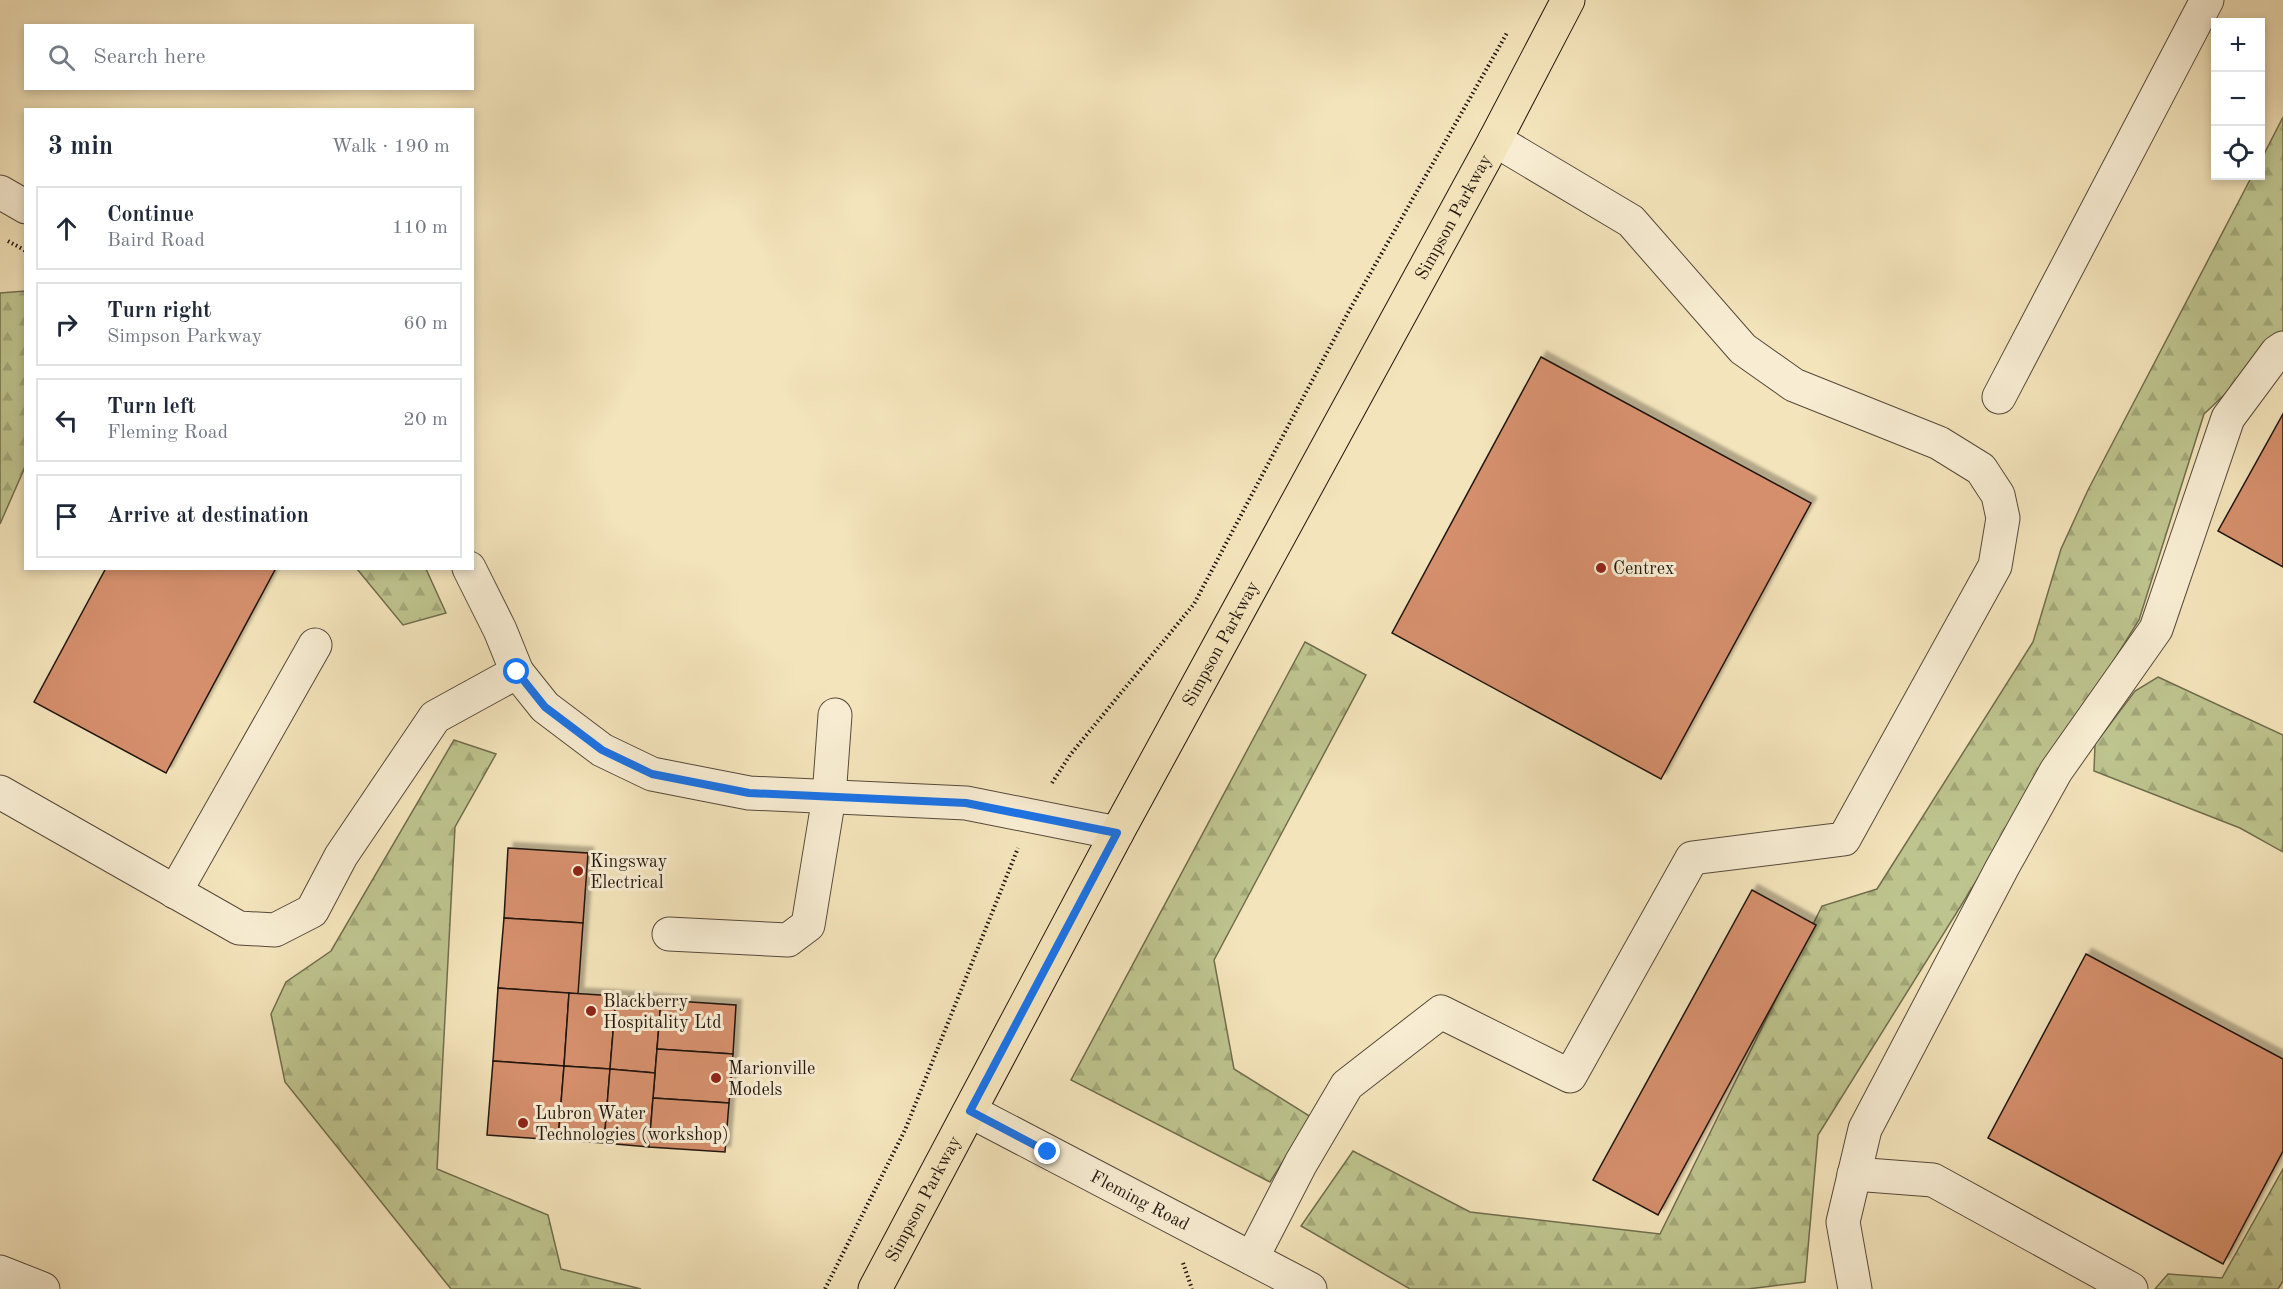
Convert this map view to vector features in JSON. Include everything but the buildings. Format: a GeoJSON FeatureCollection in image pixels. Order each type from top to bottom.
{"type":"FeatureCollection","features":[{"type":"Feature","properties":{"kind":"main road","name":"Simpson Parkway"},"geometry":{"type":"LineString","coordinates":[[875,1289],[1117,833],[1496,140],[1568,0]]}},
{"type":"Feature","properties":{"kind":"street"},"geometry":{"type":"LineString","coordinates":[[1999,397],[2207,0]]}},
{"type":"Feature","properties":{"kind":"street"},"geometry":{"type":"LineString","coordinates":[[1252,1258],[1301,1163],[1347,1085],[1441,1012],[1570,1076],[1692,858],[1844,839],[1995,566],[2003,518],[1998,495],[1981,469],[1939,443],[1794,385],[1743,349],[1631,222],[1496,140]]}},
{"type":"Feature","properties":{"kind":"street"},"geometry":{"type":"LineString","coordinates":[[0,192],[24,206]]}},
{"type":"Feature","properties":{"kind":"street"},"geometry":{"type":"LineString","coordinates":[[1855,1289],[1843,1222],[1865,1129],[2007,858],[2056,771],[2156,629],[2228,418],[2277,352],[2283,348]]}},
{"type":"Feature","properties":{"kind":"street"},"geometry":{"type":"LineString","coordinates":[[470,570],[500,630],[517,672],[545,707],[602,750],[652,774],[749,793],[966,803],[1117,833]]}},
{"type":"Feature","properties":{"kind":"street"},"geometry":{"type":"LineString","coordinates":[[175,892],[315,645]]}},
{"type":"Feature","properties":{"kind":"street"},"geometry":{"type":"LineString","coordinates":[[0,792],[239,928],[274,930],[312,911],[341,856],[435,717],[517,672]]}},
{"type":"Feature","properties":{"kind":"street"},"geometry":{"type":"LineString","coordinates":[[669,934],[788,940],[808,925],[829,797],[835,715]]}},
{"type":"Feature","properties":{"kind":"street","name":"Fleming Road"},"geometry":{"type":"LineString","coordinates":[[970,1111],[1310,1289]]}},
{"type":"Feature","properties":{"kind":"street"},"geometry":{"type":"LineString","coordinates":[[1854,1174],[1933,1180],[2132,1289]]}},
{"type":"Feature","properties":{"kind":"street"},"geometry":{"type":"LineString","coordinates":[[0,1272],[44,1289]]}},
{"type":"Feature","properties":{"kind":"path"},"geometry":{"type":"LineString","coordinates":[[825,1289],[905,1130],[1031,816],[1070,755],[1194,604],[1350,309],[1508,31]]}},
{"type":"Feature","properties":{"kind":"path"},"geometry":{"type":"LineString","coordinates":[[0,236],[24,250]]}},
{"type":"Feature","properties":{"kind":"green space"},"geometry":{"type":"Polygon","coordinates":[[[2283,117],[2283,340],[2204,414],[2139,620],[1818,1135],[1805,1282],[1748,1289],[1410,1289],[1301,1226],[1353,1151],[1470,1212],[1660,1234],[1822,906],[1877,889],[2033,642],[2061,549],[2088,490],[2250,180],[2265,180],[2265,152],[2283,117]]]}},
{"type":"Feature","properties":{"kind":"green space"},"geometry":{"type":"Polygon","coordinates":[[[24,291],[24,469],[0,524],[0,293],[24,291]]]}},
{"type":"Feature","properties":{"kind":"green space"},"geometry":{"type":"Polygon","coordinates":[[[358,570],[426,570],[446,613],[403,625],[358,570]]]}},
{"type":"Feature","properties":{"kind":"green space"},"geometry":{"type":"Polygon","coordinates":[[[1305,642],[1366,675],[1214,960],[1234,1069],[1311,1117],[1270,1182],[1071,1080],[1305,642]]]}},
{"type":"Feature","properties":{"kind":"green space"},"geometry":{"type":"Polygon","coordinates":[[[2158,677],[2283,735],[2283,852],[2240,828],[2094,771],[2095,744],[2135,691],[2158,677]]]}},
{"type":"Feature","properties":{"kind":"green space"},"geometry":{"type":"Polygon","coordinates":[[[454,740],[496,754],[455,827],[437,1169],[548,1215],[561,1269],[641,1289],[451,1289],[285,1082],[271,1014],[286,982],[331,951],[454,740]]]}},
{"type":"Feature","properties":{"kind":"green space"},"geometry":{"type":"Polygon","coordinates":[[[2283,1169],[2283,1281],[2278,1289],[2155,1289],[2168,1274],[2222,1278],[2283,1169]]]}},
{"type":"Feature","properties":{"kind":"place","name":"Centrex"},"geometry":{"type":"Point","coordinates":[1601,568]}},
{"type":"Feature","properties":{"kind":"place","name":"Kingsway Electrical"},"geometry":{"type":"Point","coordinates":[578,871]}},
{"type":"Feature","properties":{"kind":"place","name":"Blackberry Hospitality Ltd"},"geometry":{"type":"Point","coordinates":[591,1011]}},
{"type":"Feature","properties":{"kind":"place","name":"Marionville Models"},"geometry":{"type":"Point","coordinates":[716,1078]}},
{"type":"Feature","properties":{"kind":"place","name":"Lubron Water Technologies (workshop)"},"geometry":{"type":"Point","coordinates":[523,1123]}},
{"type":"Feature","properties":{"kind":"route"},"geometry":{"type":"LineString","coordinates":[[517,672],[545,707],[602,750],[652,774],[749,793],[966,803],[1117,833],[970,1111],[1048,1152]]}}]}
